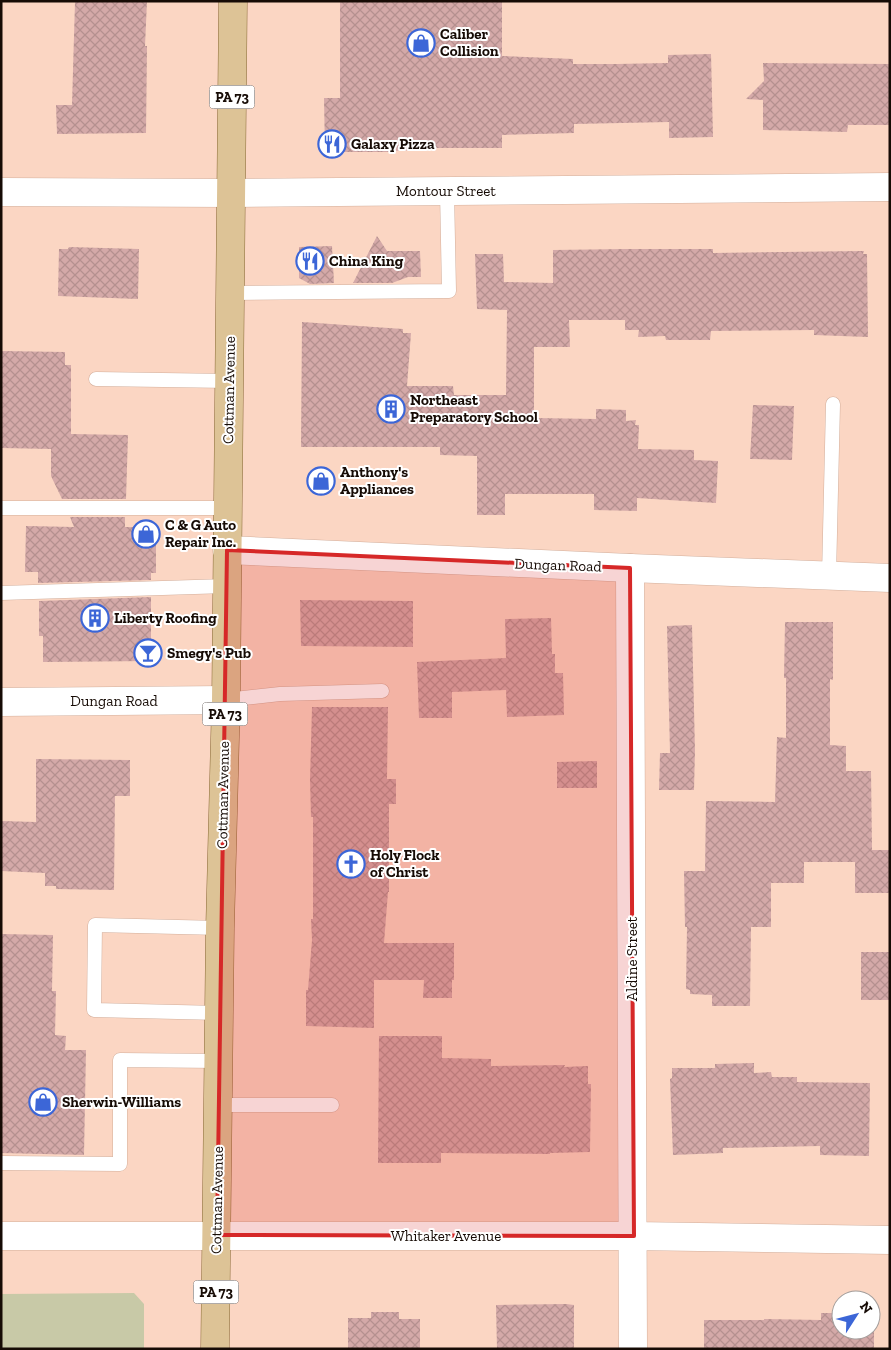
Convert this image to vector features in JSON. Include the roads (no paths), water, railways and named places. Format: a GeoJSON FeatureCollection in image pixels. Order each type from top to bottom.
{"type":"FeatureCollection","features":[{"type":"Feature","properties":{"kind":"main road","name":"Cottman Avenue"},"geometry":{"type":"LineString","coordinates":[[215,1349],[220,928],[226,700],[233,1]]}},
{"type":"Feature","properties":{"kind":"street","name":"Montour Street"},"geometry":{"type":"LineString","coordinates":[[1,192],[232,193],[890,187]]}},
{"type":"Feature","properties":{"kind":"street","name":"Dungan Road"},"geometry":{"type":"LineString","coordinates":[[227,550],[890,578]]}},
{"type":"Feature","properties":{"kind":"street","name":"Aldine Street"},"geometry":{"type":"LineString","coordinates":[[630,568],[634,1349]]}},
{"type":"Feature","properties":{"kind":"street","name":"Dungan Road"},"geometry":{"type":"LineString","coordinates":[[1,702],[226,700]]}},
{"type":"Feature","properties":{"kind":"street","name":"Whitaker Avenue"},"geometry":{"type":"LineString","coordinates":[[1,1236],[634,1236],[890,1240]]}},
{"type":"Feature","properties":{"kind":"lane"},"geometry":{"type":"LineString","coordinates":[[230,293],[449,291],[448,191]]}},
{"type":"Feature","properties":{"kind":"lane"},"geometry":{"type":"LineString","coordinates":[[96,379],[229,381]]}},
{"type":"Feature","properties":{"kind":"lane"},"geometry":{"type":"LineString","coordinates":[[829,576],[833,404]]}},
{"type":"Feature","properties":{"kind":"lane"},"geometry":{"type":"LineString","coordinates":[[1,508],[228,508]]}},
{"type":"Feature","properties":{"kind":"lane"},"geometry":{"type":"LineString","coordinates":[[1,593],[227,586]]}},
{"type":"Feature","properties":{"kind":"lane"},"geometry":{"type":"LineString","coordinates":[[226,700],[280,694],[382,691]]}},
{"type":"Feature","properties":{"kind":"lane"},"geometry":{"type":"LineString","coordinates":[[219,1012],[94,1010],[95,925],[220,928]]}},
{"type":"Feature","properties":{"kind":"lane"},"geometry":{"type":"LineString","coordinates":[[1,1163],[120,1164],[120,1060],[218,1060]]}},
{"type":"Feature","properties":{"kind":"lane"},"geometry":{"type":"LineString","coordinates":[[218,1105],[332,1105]]}},
{"type":"Feature","properties":{"kind":"place","name":"Caliber Collision"},"geometry":{"type":"Point","coordinates":[421,43]}},
{"type":"Feature","properties":{"kind":"place","name":"Galaxy Pizza"},"geometry":{"type":"Point","coordinates":[332,144]}},
{"type":"Feature","properties":{"kind":"place","name":"China King"},"geometry":{"type":"Point","coordinates":[310,261]}},
{"type":"Feature","properties":{"kind":"place","name":"Northeast Preparatory School"},"geometry":{"type":"Point","coordinates":[391,409]}},
{"type":"Feature","properties":{"kind":"place","name":"Anthony's Appliances"},"geometry":{"type":"Point","coordinates":[321,481]}},
{"type":"Feature","properties":{"kind":"place","name":"C & G Auto Repair Inc."},"geometry":{"type":"Point","coordinates":[146,534]}},
{"type":"Feature","properties":{"kind":"place","name":"Liberty Roofing"},"geometry":{"type":"Point","coordinates":[95,618]}},
{"type":"Feature","properties":{"kind":"place","name":"Smegy's Pub"},"geometry":{"type":"Point","coordinates":[148,653]}},
{"type":"Feature","properties":{"kind":"place","name":"Holy Flock of Christ"},"geometry":{"type":"Point","coordinates":[351,864]}},
{"type":"Feature","properties":{"kind":"place","name":"Sherwin-Williams"},"geometry":{"type":"Point","coordinates":[43,1102]}}]}
